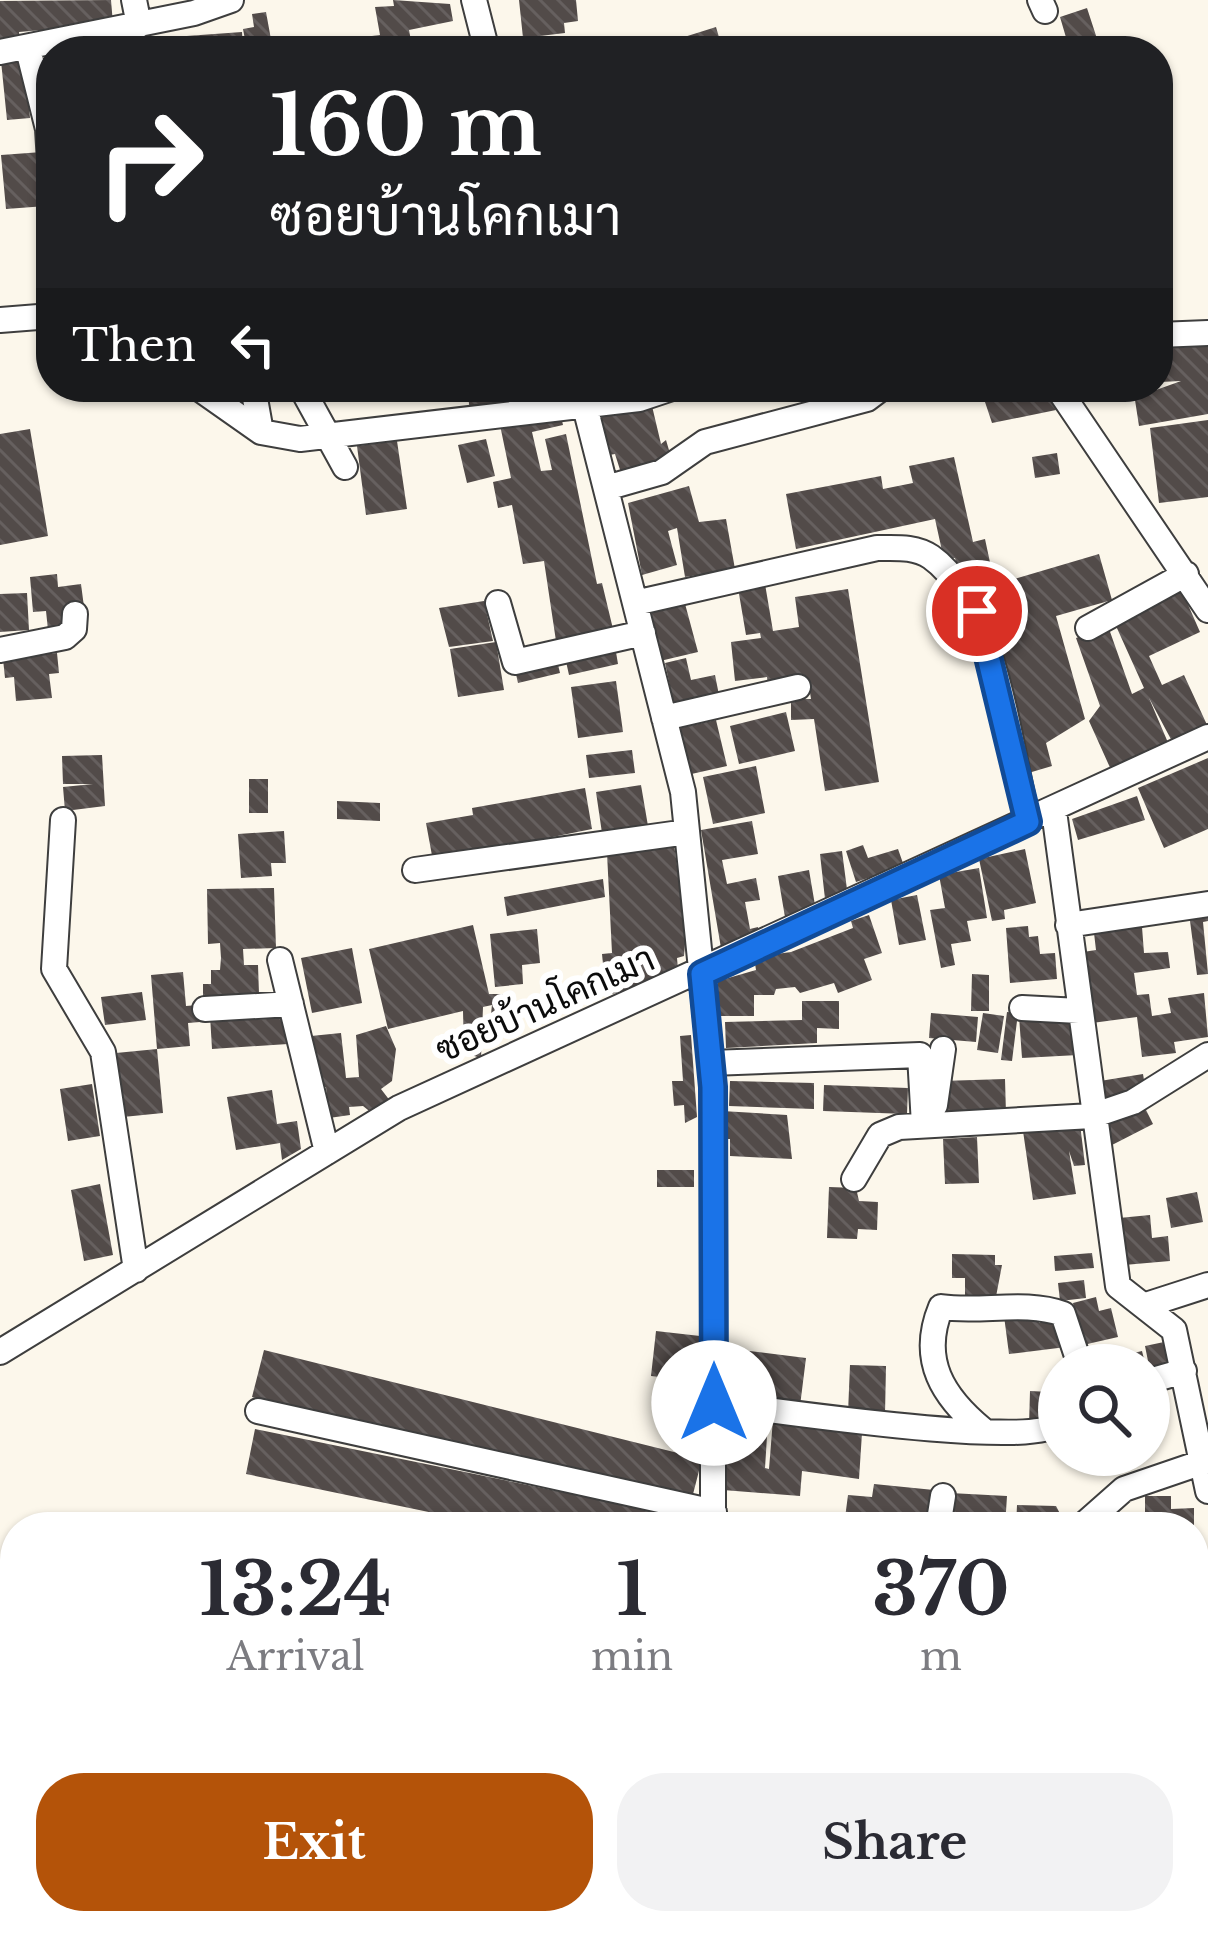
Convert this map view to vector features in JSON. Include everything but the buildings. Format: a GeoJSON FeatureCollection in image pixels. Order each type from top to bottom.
{"type":"FeatureCollection","features":[{"type":"Feature","properties":{"kind":"street"},"geometry":{"type":"LineString","coordinates":[[66,36],[136,12],[231,0]]}},
{"type":"Feature","properties":{"kind":"street"},"geometry":{"type":"LineString","coordinates":[[474,0],[483,36]]}},
{"type":"Feature","properties":{"kind":"street"},"geometry":{"type":"LineString","coordinates":[[0,52],[36,46]]}},
{"type":"Feature","properties":{"kind":"street"},"geometry":{"type":"LineString","coordinates":[[28,49],[36,81]]}},
{"type":"Feature","properties":{"kind":"street"},"geometry":{"type":"LineString","coordinates":[[0,320],[36,317]]}},
{"type":"Feature","properties":{"kind":"street"},"geometry":{"type":"LineString","coordinates":[[1173,334],[1208,333]]}},
{"type":"Feature","properties":{"kind":"street"},"geometry":{"type":"LineString","coordinates":[[219,402],[262,432],[300,440],[545,402]]}},
{"type":"Feature","properties":{"kind":"street"},"geometry":{"type":"LineString","coordinates":[[256,402],[262,432]]}},
{"type":"Feature","properties":{"kind":"street"},"geometry":{"type":"LineString","coordinates":[[310,402],[345,467]]}},
{"type":"Feature","properties":{"kind":"street"},"geometry":{"type":"LineString","coordinates":[[584,402],[664,718],[687,832],[710,1063],[714,1512]]}},
{"type":"Feature","properties":{"kind":"street"},"geometry":{"type":"LineString","coordinates":[[606,488],[662,472],[705,442],[855,402]]}},
{"type":"Feature","properties":{"kind":"street"},"geometry":{"type":"LineString","coordinates":[[1066,402],[1208,610]]}},
{"type":"Feature","properties":{"kind":"street"},"geometry":{"type":"LineString","coordinates":[[635,603],[878,548],[905,547],[932,558],[977,611],[1028,822]]}},
{"type":"Feature","properties":{"kind":"street"},"geometry":{"type":"LineString","coordinates":[[1088,628],[1186,574]]}},
{"type":"Feature","properties":{"kind":"street"},"geometry":{"type":"LineString","coordinates":[[498,603],[515,662],[643,633]]}},
{"type":"Feature","properties":{"kind":"street"},"geometry":{"type":"LineString","coordinates":[[0,650],[65,637],[74,629],[75,614]]}},
{"type":"Feature","properties":{"kind":"street"},"geometry":{"type":"LineString","coordinates":[[664,718],[798,687]]}},
{"type":"Feature","properties":{"kind":"street","name":"ซอยบ้านโคกเมา"},"geometry":{"type":"LineString","coordinates":[[0,1352],[399,1108],[702,974],[1208,737]]}},
{"type":"Feature","properties":{"kind":"street"},"geometry":{"type":"LineString","coordinates":[[1054,811],[1118,1286],[1174,1330],[1206,1481],[1124,1489],[1098,1512]]}},
{"type":"Feature","properties":{"kind":"street"},"geometry":{"type":"LineString","coordinates":[[63,820],[54,969],[104,1052],[136,1270]]}},
{"type":"Feature","properties":{"kind":"street"},"geometry":{"type":"LineString","coordinates":[[415,870],[687,832]]}},
{"type":"Feature","properties":{"kind":"street"},"geometry":{"type":"LineString","coordinates":[[1068,925],[1208,904]]}},
{"type":"Feature","properties":{"kind":"street"},"geometry":{"type":"LineString","coordinates":[[280,960],[327,1152]]}},
{"type":"Feature","properties":{"kind":"street"},"geometry":{"type":"LineString","coordinates":[[205,1009],[291,1004]]}},
{"type":"Feature","properties":{"kind":"street"},"geometry":{"type":"LineString","coordinates":[[1022,1008],[1079,1011]]}},
{"type":"Feature","properties":{"kind":"street"},"geometry":{"type":"LineString","coordinates":[[930,1125],[943,1049]]}},
{"type":"Feature","properties":{"kind":"street"},"geometry":{"type":"LineString","coordinates":[[710,1063],[920,1055],[930,1125]]}},
{"type":"Feature","properties":{"kind":"street"},"geometry":{"type":"LineString","coordinates":[[854,1179],[880,1135],[930,1125],[1092,1116],[1133,1102],[1208,1055]]}},
{"type":"Feature","properties":{"kind":"street"},"geometry":{"type":"LineString","coordinates":[[1146,1305],[1208,1285]]}},
{"type":"Feature","properties":{"kind":"street"},"geometry":{"type":"LineString","coordinates":[[983,1430],[949,1402],[934,1375],[941,1307],[976,1312],[1041,1306],[1063,1314],[1073,1344]]}},
{"type":"Feature","properties":{"kind":"street"},"geometry":{"type":"LineString","coordinates":[[1170,1375],[1184,1371]]}},
{"type":"Feature","properties":{"kind":"street"},"geometry":{"type":"LineString","coordinates":[[714,1403],[983,1430],[1038,1430]]}},
{"type":"Feature","properties":{"kind":"street"},"geometry":{"type":"LineString","coordinates":[[258,1411],[681,1512]]}},
{"type":"Feature","properties":{"kind":"street"},"geometry":{"type":"LineString","coordinates":[[940,1512],[943,1496]]}},
{"type":"Feature","properties":{"kind":"route"},"geometry":{"type":"LineString","coordinates":[[714,1403],[713,1087],[702,974],[1028,822],[977,611]]}}]}
